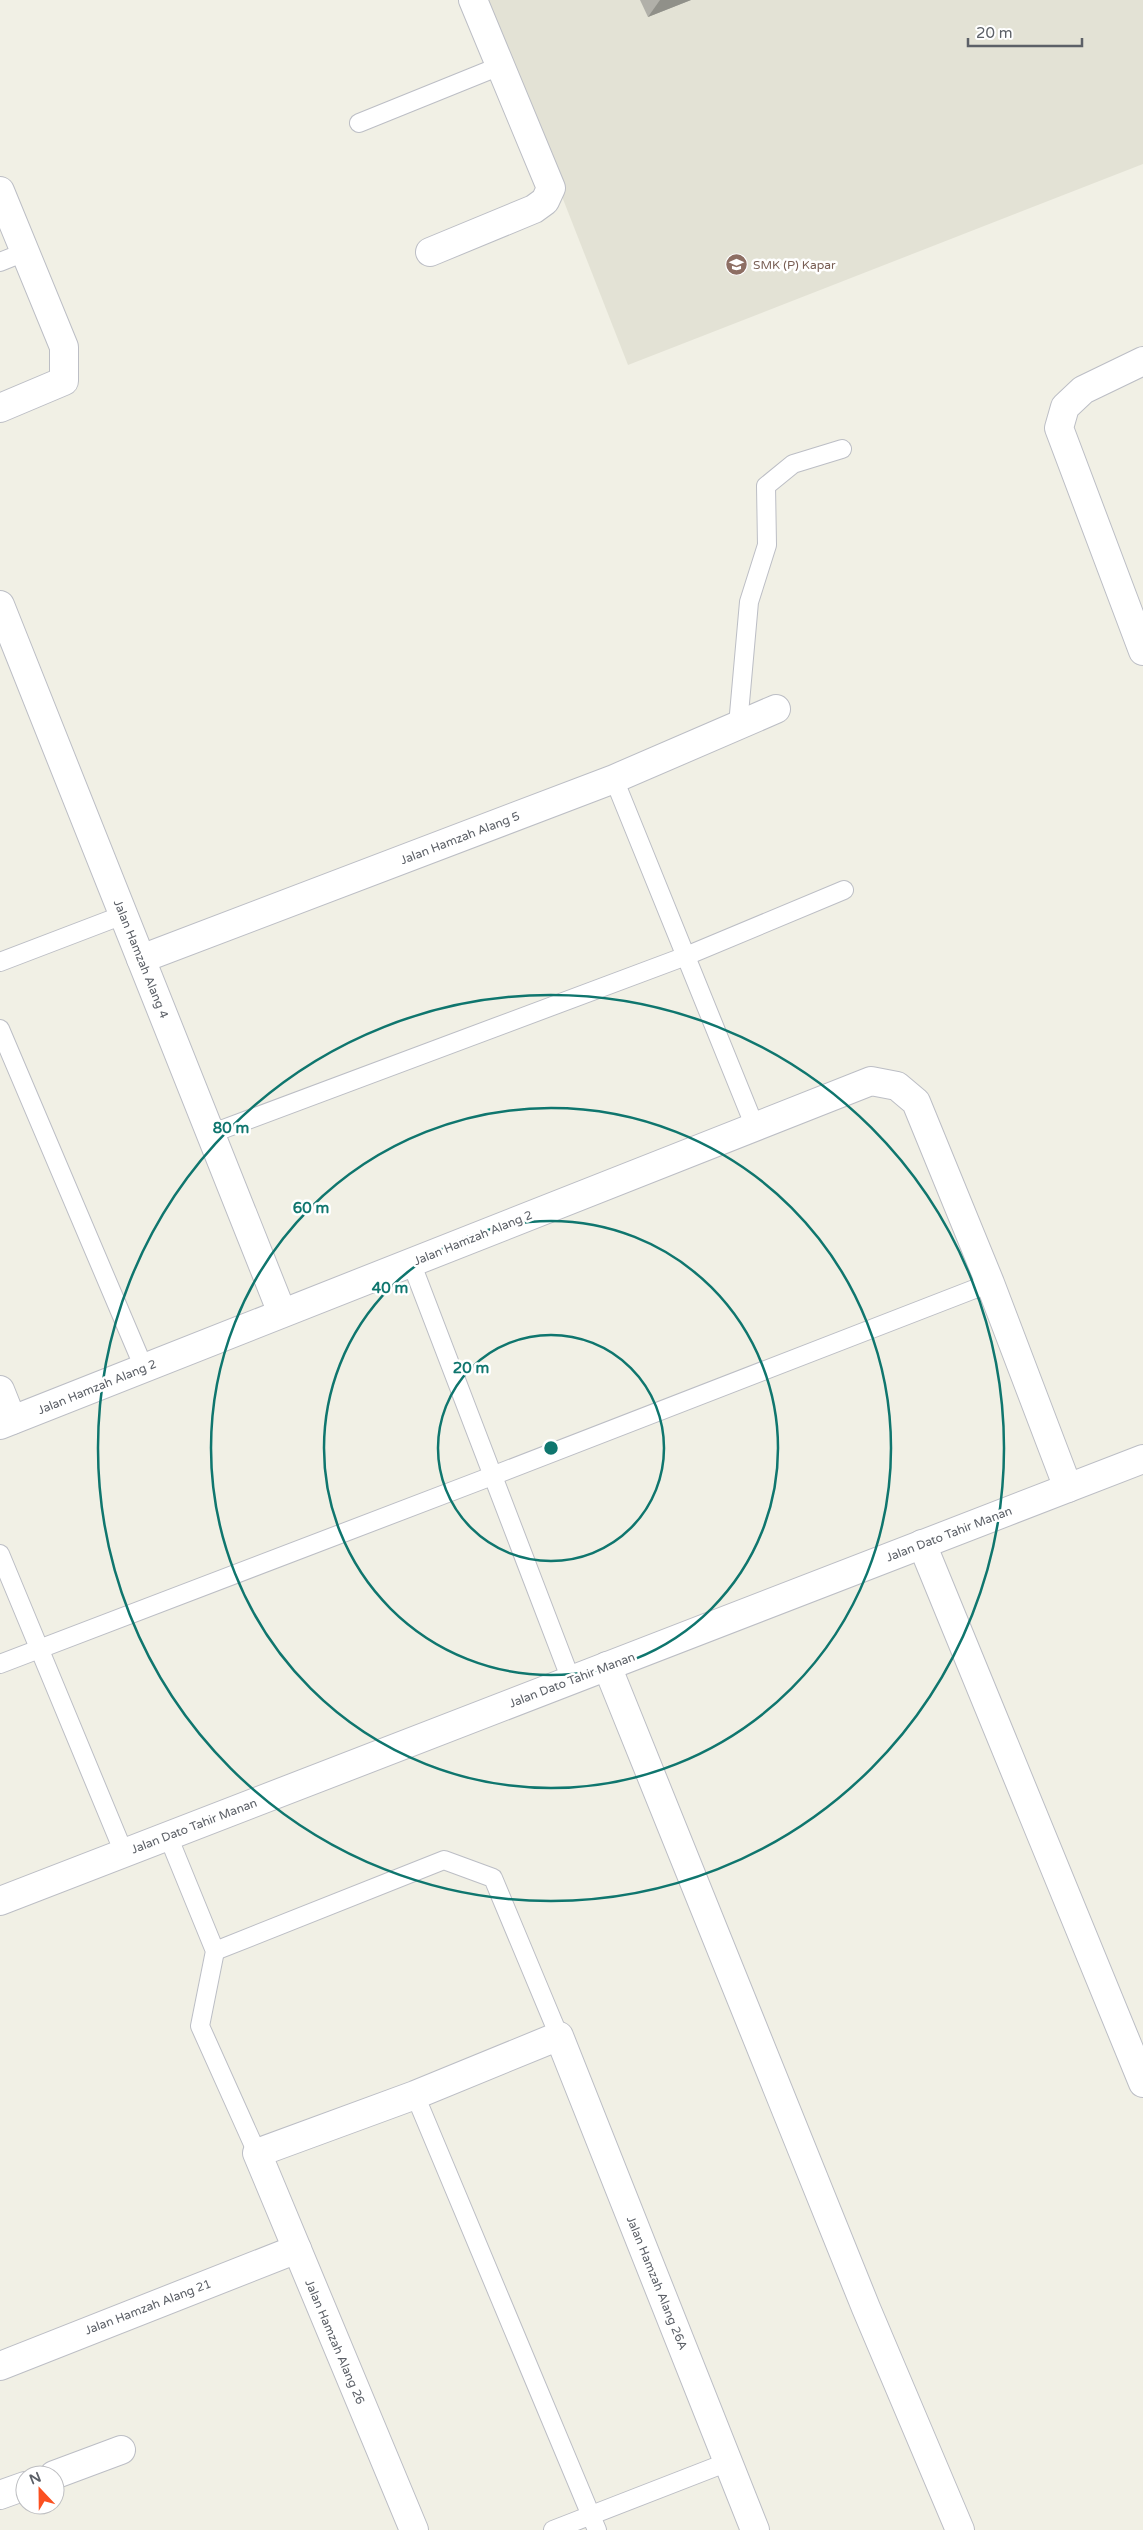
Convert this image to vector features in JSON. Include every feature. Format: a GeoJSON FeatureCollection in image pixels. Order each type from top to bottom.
{"type":"FeatureCollection","features":[{"type":"Feature","properties":{"kind":"street"},"geometry":{"type":"LineString","coordinates":[[430,252],[534,209],[545,201],[551,188],[473,0]]}},
{"type":"Feature","properties":{"kind":"street"},"geometry":{"type":"LineString","coordinates":[[0,191],[64,347],[64,382],[0,408]]}},
{"type":"Feature","properties":{"kind":"street"},"geometry":{"type":"LineString","coordinates":[[1143,361],[1083,390],[1065,407],[1059,428],[1143,651]]}},
{"type":"Feature","properties":{"kind":"street","name":"Jalan Hamzah Alang 4"},"geometry":{"type":"LineString","coordinates":[[0,605],[282,1313]]}},
{"type":"Feature","properties":{"kind":"street","name":"Jalan Hamzah Alang 5"},"geometry":{"type":"LineString","coordinates":[[141,959],[614,779],[776,709]]}},
{"type":"Feature","properties":{"kind":"street","name":"Jalan Hamzah Alang 2"},"geometry":{"type":"LineString","coordinates":[[6,1423],[872,1081],[897,1086],[916,1102],[990,1283]]}},
{"type":"Feature","properties":{"kind":"street"},"geometry":{"type":"LineString","coordinates":[[990,1283],[1068,1488]]}},
{"type":"Feature","properties":{"kind":"street"},"geometry":{"type":"LineString","coordinates":[[0,1390],[6,1423]]}},
{"type":"Feature","properties":{"kind":"street","name":"Jalan Dato Tahir Manan"},"geometry":{"type":"LineString","coordinates":[[0,1901],[1143,1459]]}},
{"type":"Feature","properties":{"kind":"street"},"geometry":{"type":"LineString","coordinates":[[922,1544],[1143,2083]]}},
{"type":"Feature","properties":{"kind":"street"},"geometry":{"type":"LineString","coordinates":[[607,1666],[866,2308],[960,2530]]}},
{"type":"Feature","properties":{"kind":"street"},"geometry":{"type":"LineString","coordinates":[[256,2153],[415,2096],[559,2036]]}},
{"type":"Feature","properties":{"kind":"street","name":"Jalan Hamzah Alang 26A"},"geometry":{"type":"LineString","coordinates":[[559,2036],[755,2530]]}},
{"type":"Feature","properties":{"kind":"street","name":"Jalan Hamzah Alang 26"},"geometry":{"type":"LineString","coordinates":[[256,2153],[414,2530]]}},
{"type":"Feature","properties":{"kind":"street","name":"Jalan Hamzah Alang 21"},"geometry":{"type":"LineString","coordinates":[[0,2366],[297,2249]]}},
{"type":"Feature","properties":{"kind":"street"},"geometry":{"type":"LineString","coordinates":[[65,2471],[121,2450]]}},
{"type":"Feature","properties":{"kind":"street"},"geometry":{"type":"LineString","coordinates":[[0,2495],[15,2490]]}},
{"type":"Feature","properties":{"kind":"lane"},"geometry":{"type":"LineString","coordinates":[[359,122],[500,66]]}},
{"type":"Feature","properties":{"kind":"lane"},"geometry":{"type":"LineString","coordinates":[[0,262],[25,252]]}},
{"type":"Feature","properties":{"kind":"lane"},"geometry":{"type":"LineString","coordinates":[[738,725],[749,602],[768,545],[766,486],[793,464],[842,449]]}},
{"type":"Feature","properties":{"kind":"lane"},"geometry":{"type":"LineString","coordinates":[[614,779],[755,1127]]}},
{"type":"Feature","properties":{"kind":"lane"},"geometry":{"type":"LineString","coordinates":[[210,1134],[686,956],[844,890]]}},
{"type":"Feature","properties":{"kind":"lane"},"geometry":{"type":"LineString","coordinates":[[0,962],[123,915]]}},
{"type":"Feature","properties":{"kind":"lane"},"geometry":{"type":"LineString","coordinates":[[0,1029],[144,1368]]}},
{"type":"Feature","properties":{"kind":"lane"},"geometry":{"type":"LineString","coordinates":[[411,1262],[571,1680]]}},
{"type":"Feature","properties":{"kind":"lane"},"geometry":{"type":"LineString","coordinates":[[0,1664],[990,1283]]}},
{"type":"Feature","properties":{"kind":"lane"},"geometry":{"type":"LineString","coordinates":[[0,1554],[124,1853]]}},
{"type":"Feature","properties":{"kind":"lane"},"geometry":{"type":"LineString","coordinates":[[168,1836],[215,1950],[200,2026],[256,2153]]}},
{"type":"Feature","properties":{"kind":"lane"},"geometry":{"type":"LineString","coordinates":[[215,1950],[444,1860],[493,1878],[559,2036]]}},
{"type":"Feature","properties":{"kind":"lane"},"geometry":{"type":"LineString","coordinates":[[415,2096],[594,2523]]}},
{"type":"Feature","properties":{"kind":"lane"},"geometry":{"type":"LineString","coordinates":[[553,2530],[594,2523],[728,2462]]}},
{"type":"Feature","properties":{"kind":"shaded area","name":"SMK (P) Kapar"},"geometry":{"type":"Polygon","coordinates":[[[485,0],[1143,0],[1143,164],[628,365],[485,0]]]}},
{"type":"Feature","properties":{"kind":"place","name":"SMK (P) Kapar"},"geometry":{"type":"Point","coordinates":[737,265]}}]}
